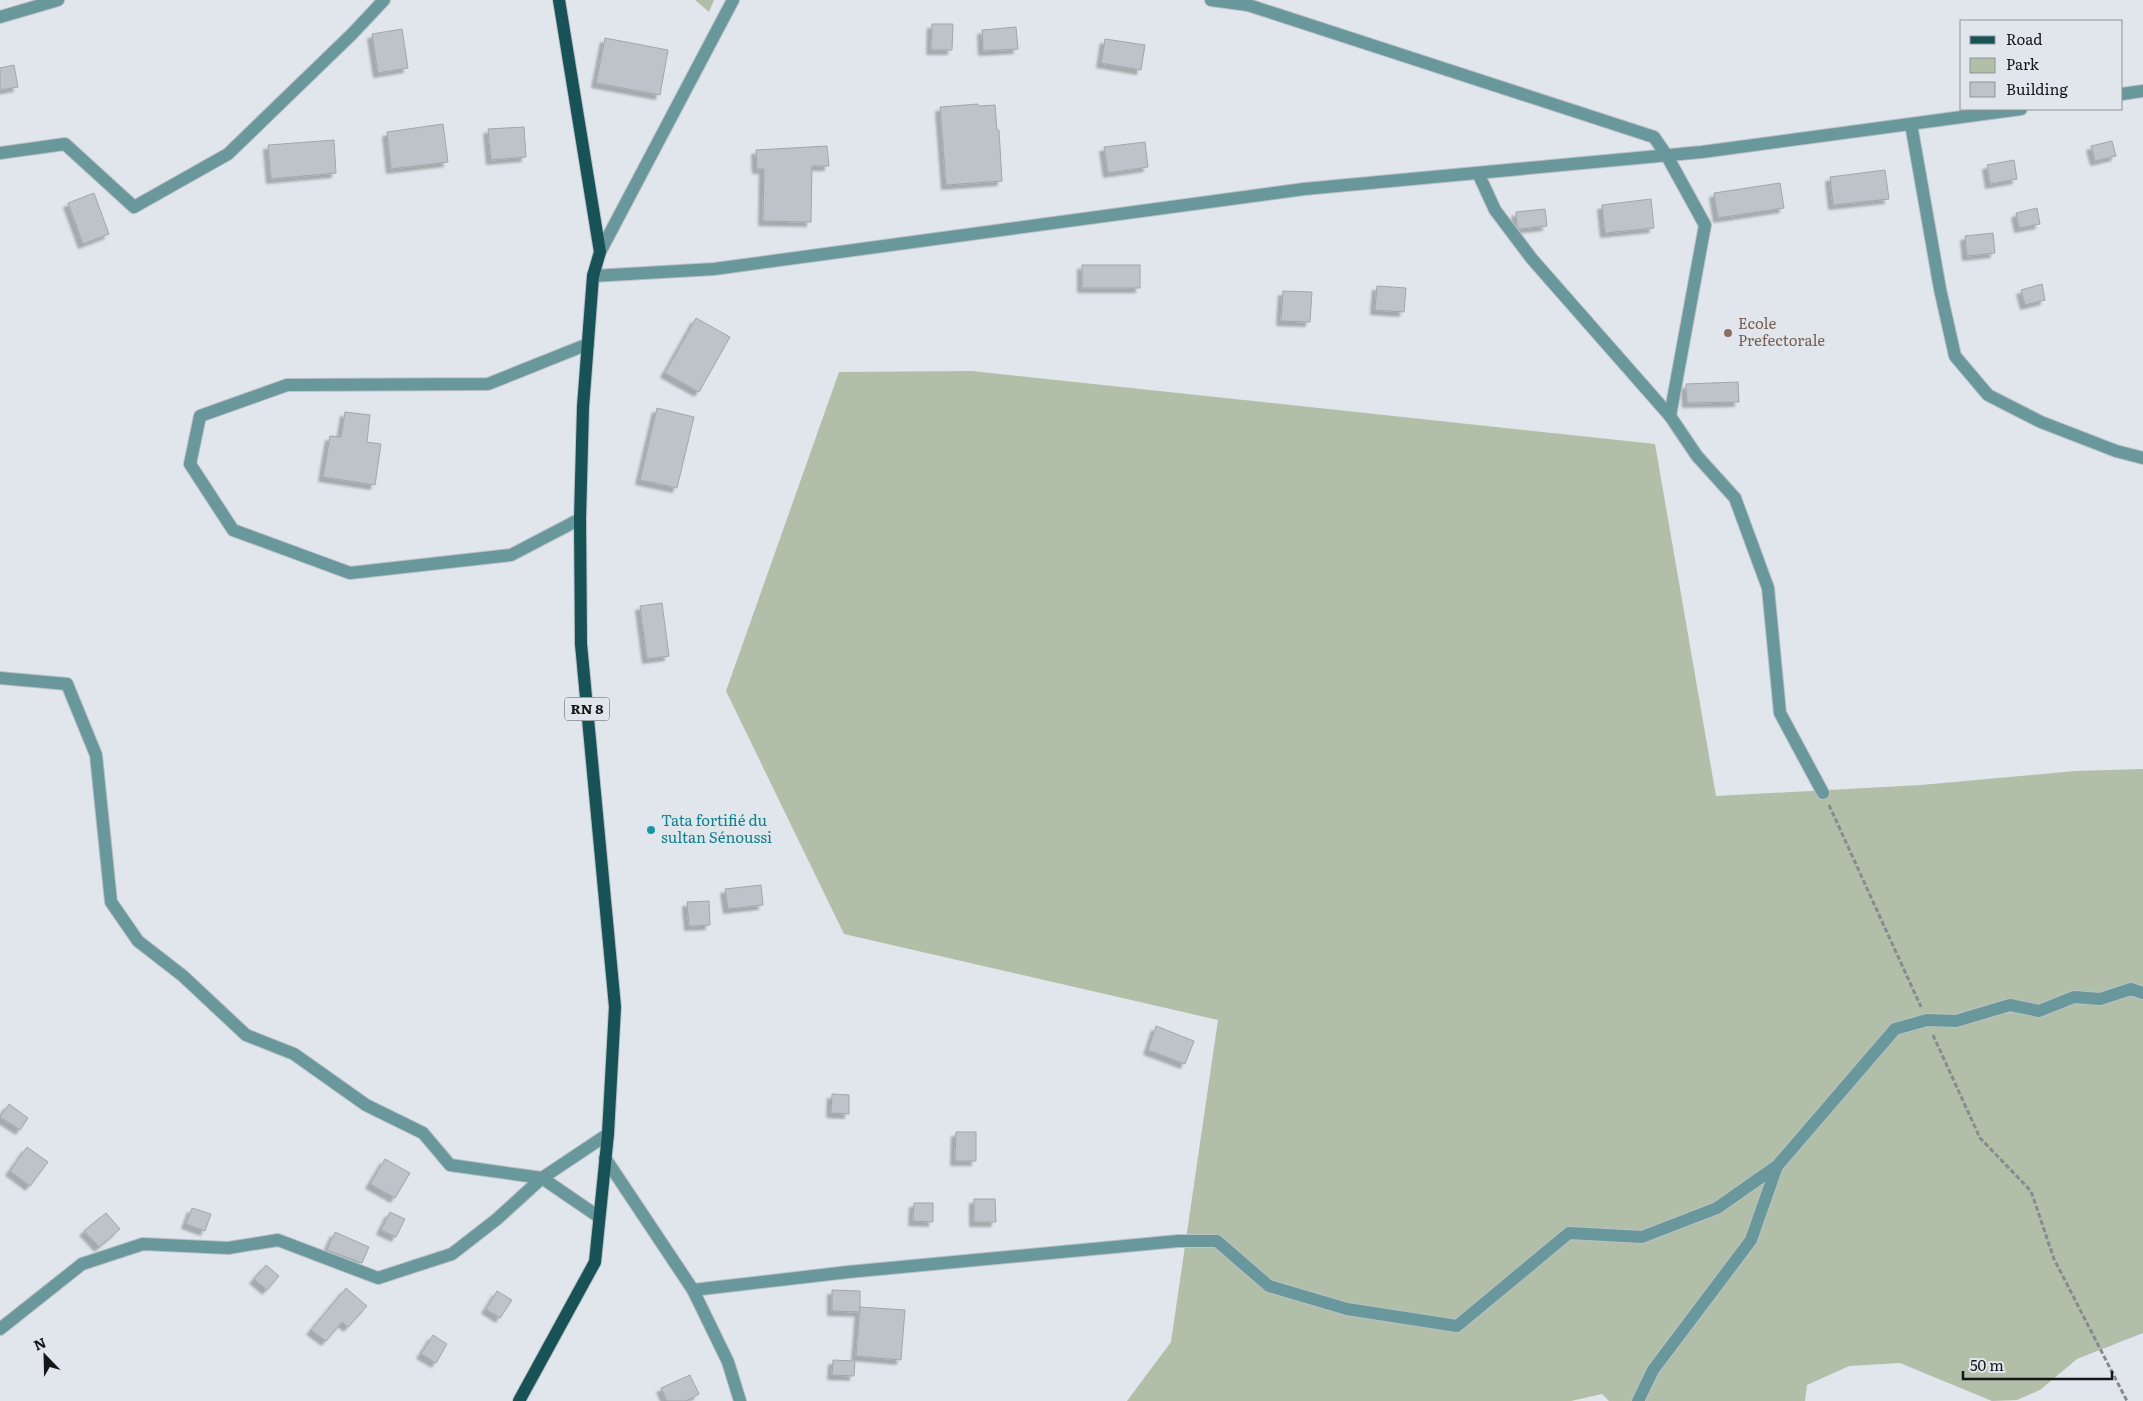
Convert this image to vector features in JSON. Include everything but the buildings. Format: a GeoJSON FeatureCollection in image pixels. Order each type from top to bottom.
{"type":"FeatureCollection","features":[{"type":"Feature","properties":{"kind":"main road","name":"RN 8"},"geometry":{"type":"LineString","coordinates":[[519,1401],[595,1262],[608,1134],[615,1007],[581,644],[580,519],[588,344],[593,276],[600,252],[559,0]]}},
{"type":"Feature","properties":{"kind":"street"},"geometry":{"type":"LineString","coordinates":[[0,17],[58,0]]}},
{"type":"Feature","properties":{"kind":"street"},"geometry":{"type":"LineString","coordinates":[[0,153],[64,144],[134,207],[228,154],[352,34],[384,0]]}},
{"type":"Feature","properties":{"kind":"street"},"geometry":{"type":"LineString","coordinates":[[600,252],[733,0]]}},
{"type":"Feature","properties":{"kind":"street"},"geometry":{"type":"LineString","coordinates":[[1211,0],[1248,5],[1654,137],[1667,156],[1705,225],[1670,416]]}},
{"type":"Feature","properties":{"kind":"street"},"geometry":{"type":"LineString","coordinates":[[2123,94],[2143,91]]}},
{"type":"Feature","properties":{"kind":"street"},"geometry":{"type":"LineString","coordinates":[[593,276],[714,269],[1304,189],[1667,156],[2014,110]]}},
{"type":"Feature","properties":{"kind":"street"},"geometry":{"type":"LineString","coordinates":[[1911,124],[1940,289],[1955,356],[1988,395],[2041,422],[2116,451],[2143,458]]}},
{"type":"Feature","properties":{"kind":"street"},"geometry":{"type":"LineString","coordinates":[[1478,173],[1495,210],[1532,259],[1670,416],[1698,456],[1735,498],[1768,588],[1780,713],[1823,793]]}},
{"type":"Feature","properties":{"kind":"street"},"geometry":{"type":"LineString","coordinates":[[580,519],[511,555],[350,573],[233,530],[190,464],[200,416],[287,385],[488,384],[588,344]]}},
{"type":"Feature","properties":{"kind":"street"},"geometry":{"type":"LineString","coordinates":[[0,678],[67,684],[96,755],[111,902],[138,941],[183,976],[246,1035],[294,1054],[366,1105],[423,1133],[450,1165],[542,1178],[599,1217]]}},
{"type":"Feature","properties":{"kind":"street"},"geometry":{"type":"LineString","coordinates":[[693,1290],[877,1269],[1178,1241],[1217,1241],[1269,1286],[1347,1309],[1457,1326],[1570,1233],[1642,1238],[1717,1208],[1776,1166],[1896,1029],[1926,1020],[1956,1021],[2010,1005],[2039,1011],[2074,997],[2100,999],[2130,988],[2143,993]]}},
{"type":"Feature","properties":{"kind":"street"},"geometry":{"type":"LineString","coordinates":[[0,1329],[82,1264],[143,1244],[228,1248],[278,1240],[378,1278],[452,1254],[497,1219],[542,1178],[608,1134]]}},
{"type":"Feature","properties":{"kind":"street"},"geometry":{"type":"LineString","coordinates":[[606,1158],[693,1290],[728,1362],[740,1401]]}},
{"type":"Feature","properties":{"kind":"street"},"geometry":{"type":"LineString","coordinates":[[1638,1401],[1653,1370],[1751,1240],[1776,1166]]}},
{"type":"Feature","properties":{"kind":"path"},"geometry":{"type":"LineString","coordinates":[[1823,793],[1980,1138],[2031,1191],[2054,1259],[2127,1401]]}},
{"type":"Feature","properties":{"kind":"green space"},"geometry":{"type":"Polygon","coordinates":[[[695,0],[714,0],[709,12],[695,0]]]}},
{"type":"Feature","properties":{"kind":"green space"},"geometry":{"type":"Polygon","coordinates":[[[972,371],[1655,444],[1716,796],[1921,785],[2075,771],[2143,769],[2143,1333],[2077,1359],[2040,1390],[2017,1400],[1992,1401],[1900,1363],[1849,1366],[1807,1385],[1805,1401],[1609,1401],[1602,1394],[1571,1401],[1127,1401],[1171,1342],[1218,1020],[844,934],[726,691],[839,372],[972,371]]]}},
{"type":"Feature","properties":{"kind":"place","name":"Ecole Prefectorale"},"geometry":{"type":"Point","coordinates":[1728,333]}},
{"type":"Feature","properties":{"kind":"place","name":"Tata fortifié du sultan Sénoussi"},"geometry":{"type":"Point","coordinates":[651,830]}}]}
